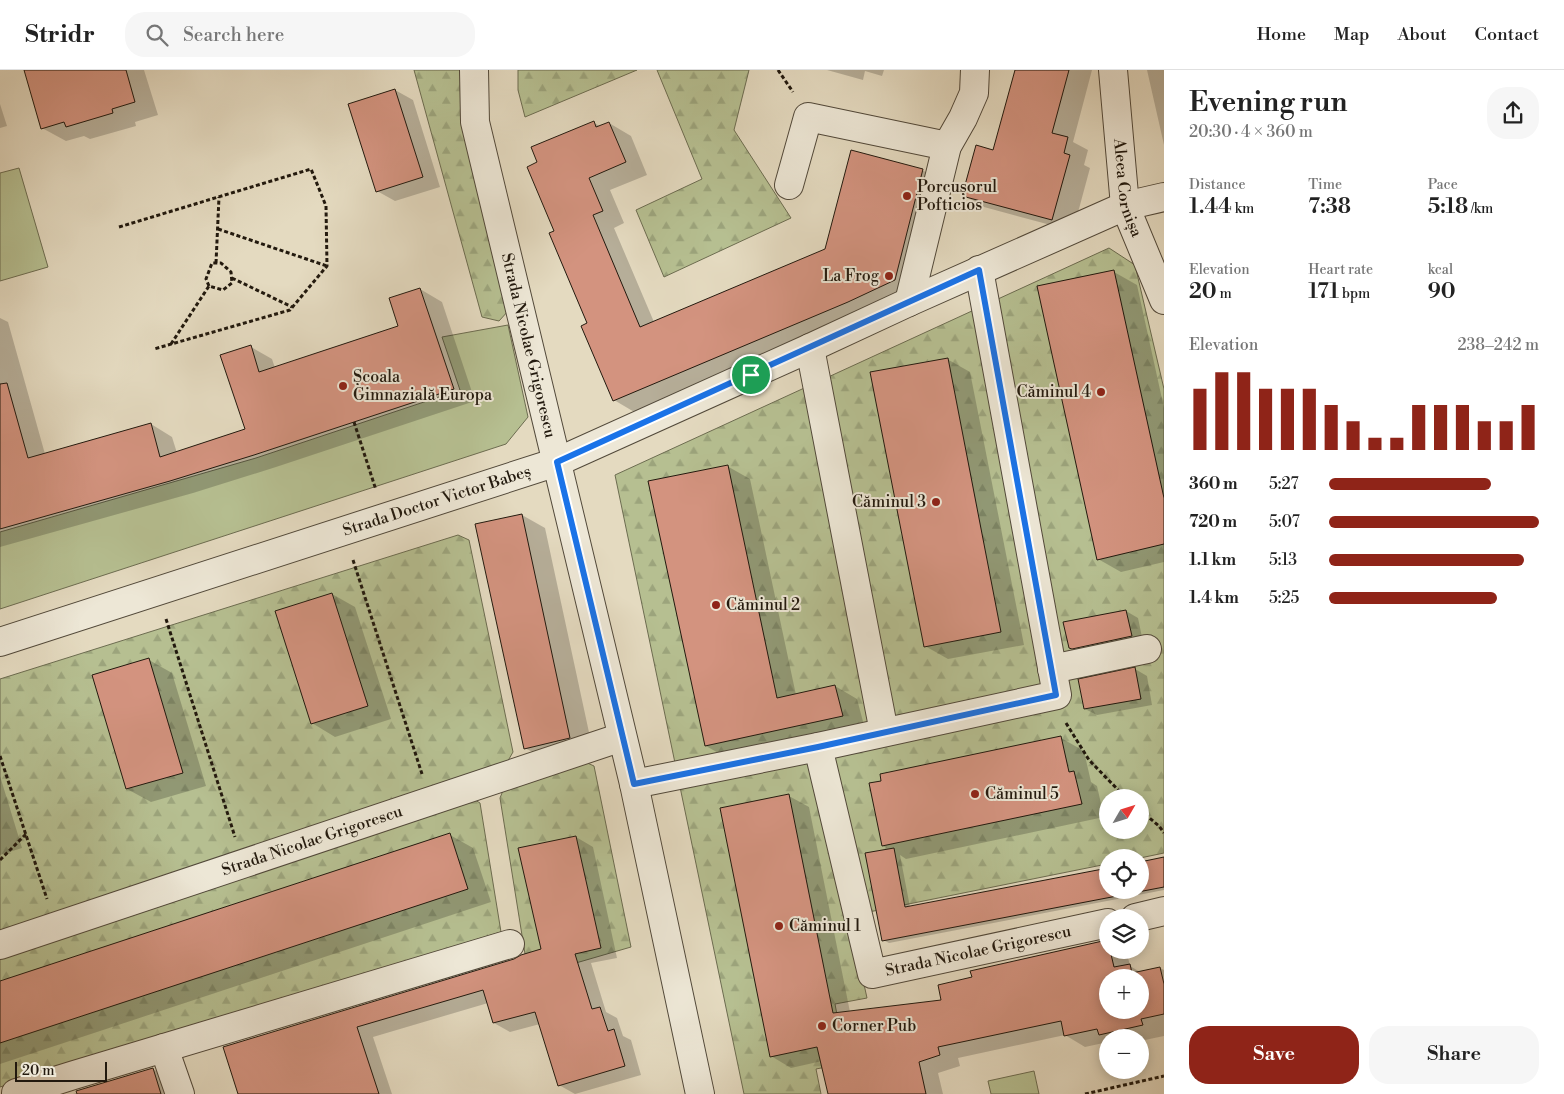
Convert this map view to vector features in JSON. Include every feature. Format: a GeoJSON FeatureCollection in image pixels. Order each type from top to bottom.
{"type":"FeatureCollection","features":[{"type":"Feature","properties":{"kind":"street","name":"Strada Nicolae Grigorescu"},"geometry":{"type":"LineString","coordinates":[[474,70],[475,122],[634,784],[700,1094]]}},
{"type":"Feature","properties":{"kind":"street"},"geometry":{"type":"LineString","coordinates":[[909,302],[947,146],[963,118],[974,93],[975,70]]}},
{"type":"Feature","properties":{"kind":"street","name":"Aleea Cornișa"},"geometry":{"type":"LineString","coordinates":[[1113,70],[1125,206],[1164,300]]}},
{"type":"Feature","properties":{"kind":"street"},"geometry":{"type":"LineString","coordinates":[[790,185],[808,117],[947,146]]}},
{"type":"Feature","properties":{"kind":"street","name":"Strada Doctor Victor Babeș"},"geometry":{"type":"LineString","coordinates":[[0,642],[557,462],[979,270],[1125,206],[1164,197]]}},
{"type":"Feature","properties":{"kind":"street"},"geometry":{"type":"LineString","coordinates":[[979,270],[1054,682]]}},
{"type":"Feature","properties":{"kind":"street"},"geometry":{"type":"LineString","coordinates":[[810,348],[884,732]]}},
{"type":"Feature","properties":{"kind":"street"},"geometry":{"type":"LineString","coordinates":[[634,784],[884,732],[1054,682],[1147,648]]}},
{"type":"Feature","properties":{"kind":"street","name":"Strada Nicolae Grigorescu"},"geometry":{"type":"LineString","coordinates":[[0,945],[622,737]]}},
{"type":"Feature","properties":{"kind":"street","name":"Strada Nicolae Grigorescu"},"geometry":{"type":"LineString","coordinates":[[818,747],[872,974],[1099,925]]}},
{"type":"Feature","properties":{"kind":"street"},"geometry":{"type":"LineString","coordinates":[[1149,915],[1164,911]]}},
{"type":"Feature","properties":{"kind":"street"},"geometry":{"type":"LineString","coordinates":[[17,1094],[77,1084],[164,1048],[510,944]]}},
{"type":"Feature","properties":{"kind":"street"},"geometry":{"type":"LineString","coordinates":[[164,1048],[180,1094]]}},
{"type":"Feature","properties":{"kind":"path"},"geometry":{"type":"LineString","coordinates":[[778,70],[785,80]]}},
{"type":"Feature","properties":{"kind":"path"},"geometry":{"type":"LineString","coordinates":[[119,227],[311,170],[326,206],[327,266],[290,310],[154,349]]}},
{"type":"Feature","properties":{"kind":"path"},"geometry":{"type":"LineString","coordinates":[[216,264],[219,197]]}},
{"type":"Feature","properties":{"kind":"path"},"geometry":{"type":"LineString","coordinates":[[218,229],[327,266]]}},
{"type":"Feature","properties":{"kind":"path"},"geometry":{"type":"LineString","coordinates":[[221,263],[231,272],[232,283],[223,290],[209,286],[206,279],[212,264],[221,263]]}},
{"type":"Feature","properties":{"kind":"path"},"geometry":{"type":"LineString","coordinates":[[232,278],[292,307]]}},
{"type":"Feature","properties":{"kind":"path"},"geometry":{"type":"LineString","coordinates":[[170,344],[209,286]]}},
{"type":"Feature","properties":{"kind":"path"},"geometry":{"type":"LineString","coordinates":[[354,422],[378,495]]}},
{"type":"Feature","properties":{"kind":"path"},"geometry":{"type":"LineString","coordinates":[[353,560],[431,801]]}},
{"type":"Feature","properties":{"kind":"path"},"geometry":{"type":"LineString","coordinates":[[166,619],[243,863]]}},
{"type":"Feature","properties":{"kind":"path"},"geometry":{"type":"LineString","coordinates":[[1054,682],[1062,716],[1089,760],[1117,789]]}},
{"type":"Feature","properties":{"kind":"path"},"geometry":{"type":"LineString","coordinates":[[0,756],[56,926]]}},
{"type":"Feature","properties":{"kind":"path"},"geometry":{"type":"LineString","coordinates":[[1149,818],[1159,826],[1164,834]]}},
{"type":"Feature","properties":{"kind":"path"},"geometry":{"type":"LineString","coordinates":[[0,860],[26,834]]}},
{"type":"Feature","properties":{"kind":"path"},"geometry":{"type":"LineString","coordinates":[[1086,1094],[1164,1076]]}},
{"type":"Feature","properties":{"kind":"green space"},"geometry":{"type":"Polygon","coordinates":[[[414,70],[461,70],[509,310],[499,321],[482,317],[414,70]]]}},
{"type":"Feature","properties":{"kind":"green space"},"geometry":{"type":"Polygon","coordinates":[[[518,70],[637,70],[525,117],[518,90],[518,70]]]}},
{"type":"Feature","properties":{"kind":"green space"},"geometry":{"type":"Polygon","coordinates":[[[657,70],[749,70],[734,130],[791,218],[664,277],[636,210],[702,179],[657,70]]]}},
{"type":"Feature","properties":{"kind":"green space"},"geometry":{"type":"Polygon","coordinates":[[[19,168],[48,267],[0,281],[0,173],[19,168]]]}},
{"type":"Feature","properties":{"kind":"green space"},"geometry":{"type":"Polygon","coordinates":[[[1109,248],[1135,265],[1164,389],[1164,853],[1149,856],[1149,849],[1099,849],[1099,866],[849,916],[867,998],[835,1004],[846,1063],[816,1069],[821,1094],[744,1094],[615,475],[1109,248]]]}},
{"type":"Feature","properties":{"kind":"green space"},"geometry":{"type":"Polygon","coordinates":[[[508,325],[528,417],[506,444],[0,609],[0,532],[256,458],[460,390],[442,337],[508,325]]]}},
{"type":"Feature","properties":{"kind":"green space"},"geometry":{"type":"Polygon","coordinates":[[[458,535],[469,540],[513,752],[505,766],[0,934],[0,679],[458,535]]]}},
{"type":"Feature","properties":{"kind":"green space"},"geometry":{"type":"Polygon","coordinates":[[[583,761],[594,766],[631,947],[531,976],[525,954],[500,798],[504,788],[583,761]]]}},
{"type":"Feature","properties":{"kind":"green space"},"geometry":{"type":"Polygon","coordinates":[[[472,798],[480,803],[501,932],[0,1087],[0,954],[472,798]]]}},
{"type":"Feature","properties":{"kind":"green space"},"geometry":{"type":"Polygon","coordinates":[[[1034,1071],[1039,1094],[991,1094],[988,1081],[1034,1071]]]}},
{"type":"Feature","properties":{"kind":"building"},"geometry":{"type":"Polygon","coordinates":[[[24,70],[126,70],[135,102],[112,109],[113,113],[66,127],[64,122],[41,129],[24,70]]]}},
{"type":"Feature","properties":{"kind":"building"},"geometry":{"type":"Polygon","coordinates":[[[1015,70],[1069,70],[1052,133],[1068,137],[1064,153],[1070,155],[1052,220],[962,196],[976,145],[993,150],[1015,70]]]}},
{"type":"Feature","properties":{"kind":"building"},"geometry":{"type":"Polygon","coordinates":[[[395,89],[423,177],[376,192],[348,104],[395,89]]]}},
{"type":"Feature","properties":{"kind":"building"},"geometry":{"type":"Polygon","coordinates":[[[594,121],[596,127],[609,122],[626,162],[589,178],[603,211],[593,215],[640,327],[825,249],[851,150],[923,169],[895,280],[848,302],[613,401],[581,326],[587,323],[549,233],[554,231],[527,167],[537,162],[531,147],[594,121]]]}},
{"type":"Feature","properties":{"kind":"building","name":"Căminul 4"},"geometry":{"type":"Polygon","coordinates":[[[1114,270],[1164,498],[1164,544],[1097,560],[1037,286],[1114,270]]]}},
{"type":"Feature","properties":{"kind":"building"},"geometry":{"type":"Polygon","coordinates":[[[420,288],[454,389],[170,481],[0,529],[0,384],[7,383],[28,458],[151,423],[160,457],[245,429],[220,355],[251,345],[259,372],[398,326],[389,298],[420,288]]]}},
{"type":"Feature","properties":{"kind":"building","name":"Căminul 3"},"geometry":{"type":"Polygon","coordinates":[[[948,358],[1001,632],[924,647],[870,372],[948,358]]]}},
{"type":"Feature","properties":{"kind":"building","name":"Căminul 2"},"geometry":{"type":"Polygon","coordinates":[[[728,465],[777,698],[835,685],[843,716],[705,746],[648,481],[728,465]]]}},
{"type":"Feature","properties":{"kind":"building"},"geometry":{"type":"Polygon","coordinates":[[[522,514],[570,738],[524,749],[475,524],[522,514]]]}},
{"type":"Feature","properties":{"kind":"building"},"geometry":{"type":"Polygon","coordinates":[[[332,593],[368,706],[311,724],[275,611],[332,593]]]}},
{"type":"Feature","properties":{"kind":"building"},"geometry":{"type":"Polygon","coordinates":[[[1126,610],[1132,636],[1072,649],[1069,648],[1063,622],[1126,610]]]}},
{"type":"Feature","properties":{"kind":"building"},"geometry":{"type":"Polygon","coordinates":[[[149,658],[183,773],[126,789],[92,675],[149,658]]]}},
{"type":"Feature","properties":{"kind":"building"},"geometry":{"type":"Polygon","coordinates":[[[1135,667],[1141,699],[1084,709],[1078,679],[1135,667]]]}},
{"type":"Feature","properties":{"kind":"building","name":"Căminul 5"},"geometry":{"type":"Polygon","coordinates":[[[1061,736],[1069,772],[1074,771],[1082,804],[882,846],[869,783],[881,781],[880,774],[1061,736]]]}},
{"type":"Feature","properties":{"kind":"building"},"geometry":{"type":"Polygon","coordinates":[[[789,794],[833,1013],[941,1000],[938,985],[972,977],[970,971],[1099,942],[1099,959],[1112,959],[1114,967],[1130,964],[1131,969],[1099,969],[1099,1019],[1141,1019],[1143,1025],[1125,1029],[1099,1029],[1099,1035],[1097,1029],[1064,1036],[1061,1021],[938,1047],[940,1055],[919,1062],[926,1094],[828,1094],[817,1047],[770,1057],[720,808],[789,794]]]}},
{"type":"Feature","properties":{"kind":"building"},"geometry":{"type":"Polygon","coordinates":[[[450,833],[468,889],[0,1043],[0,981],[450,833]]]}},
{"type":"Feature","properties":{"kind":"building"},"geometry":{"type":"Polygon","coordinates":[[[576,836],[601,948],[575,954],[592,1009],[600,1007],[608,1031],[614,1029],[625,1066],[558,1086],[535,1012],[493,1023],[483,990],[357,1027],[379,1094],[238,1094],[223,1047],[514,959],[541,949],[518,848],[576,836]]]}},
{"type":"Feature","properties":{"kind":"building"},"geometry":{"type":"Polygon","coordinates":[[[894,848],[905,907],[1099,870],[1099,899],[1101,899],[882,941],[865,853],[894,848]]]}},
{"type":"Feature","properties":{"kind":"building"},"geometry":{"type":"Polygon","coordinates":[[[1164,857],[1164,887],[1149,890],[1149,860],[1164,857]]]}},
{"type":"Feature","properties":{"kind":"building"},"geometry":{"type":"Polygon","coordinates":[[[1160,967],[1164,984],[1164,1014],[1149,1017],[1149,969],[1160,967]]]}},
{"type":"Feature","properties":{"kind":"building"},"geometry":{"type":"Polygon","coordinates":[[[153,1068],[161,1094],[77,1094],[76,1091],[153,1068]]]}},
{"type":"Feature","properties":{"kind":"place","name":"Porcușorul Pofticios"},"geometry":{"type":"Point","coordinates":[907,196]}},
{"type":"Feature","properties":{"kind":"place","name":"La Frog"},"geometry":{"type":"Point","coordinates":[889,276]}},
{"type":"Feature","properties":{"kind":"place","name":"Școala Gimnazială Europa"},"geometry":{"type":"Point","coordinates":[343,386]}},
{"type":"Feature","properties":{"kind":"place","name":"Căminul 4"},"geometry":{"type":"Point","coordinates":[1101,392]}},
{"type":"Feature","properties":{"kind":"place","name":"Căminul 3"},"geometry":{"type":"Point","coordinates":[936,502]}},
{"type":"Feature","properties":{"kind":"place","name":"Căminul 2"},"geometry":{"type":"Point","coordinates":[716,605]}},
{"type":"Feature","properties":{"kind":"place","name":"Căminul 5"},"geometry":{"type":"Point","coordinates":[975,794]}},
{"type":"Feature","properties":{"kind":"place","name":"Căminul 1"},"geometry":{"type":"Point","coordinates":[779,926]}},
{"type":"Feature","properties":{"kind":"place","name":"Corner Pub"},"geometry":{"type":"Point","coordinates":[822,1026]}},
{"type":"Feature","properties":{"kind":"route"},"geometry":{"type":"LineString","coordinates":[[979,270],[1056,695],[818,747],[634,784],[557,462],[751,375],[979,270]]}}]}
